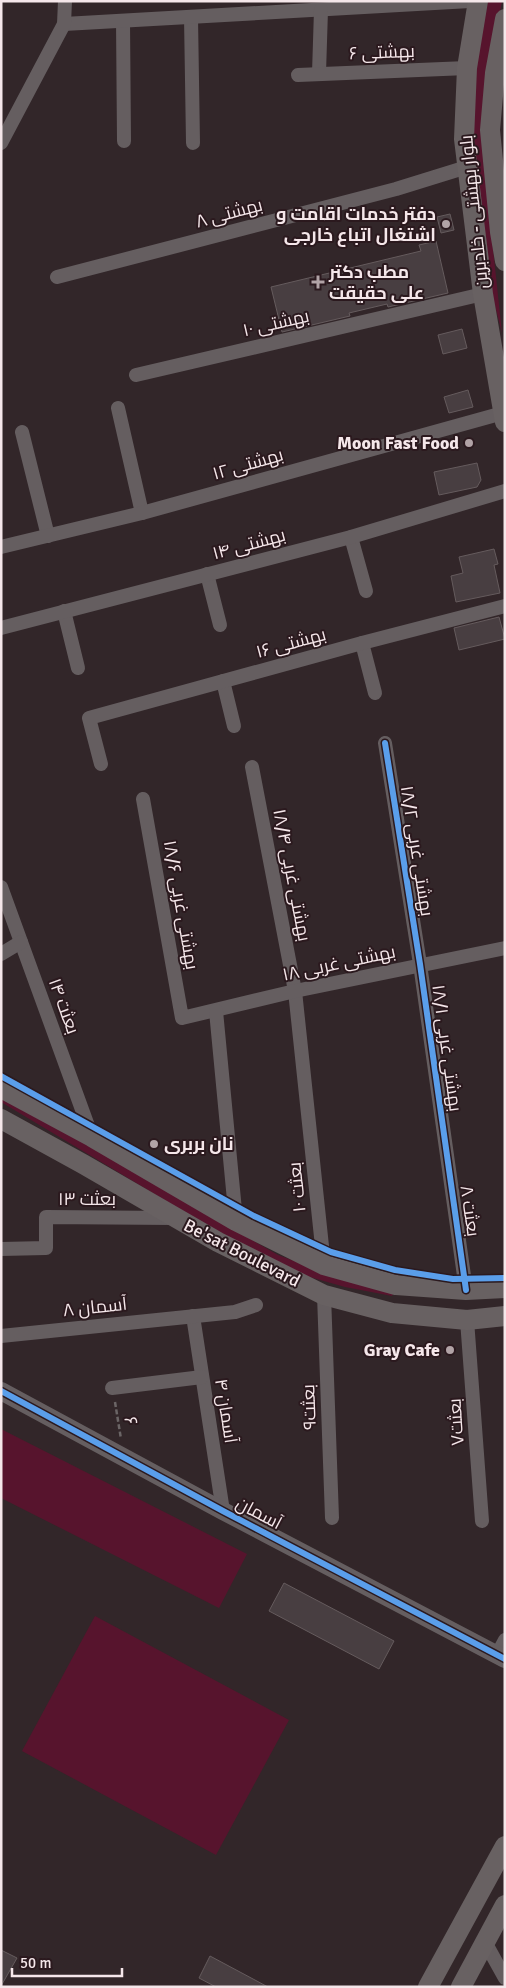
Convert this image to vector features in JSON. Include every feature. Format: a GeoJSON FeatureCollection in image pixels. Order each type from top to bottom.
{"type":"FeatureCollection","features":[{"type":"Feature","properties":{"kind":"main road","name":"بلوار بهشتی - خلدبرین"},"geometry":{"type":"LineString","coordinates":[[478,1],[466,68],[464,139],[483,294],[500,363],[504,418]]}},
{"type":"Feature","properties":{"kind":"main road","name":"بلوار بهشتی - خلدبرین"},"geometry":{"type":"LineString","coordinates":[[505,20],[495,73],[490,130],[505,261]]}},
{"type":"Feature","properties":{"kind":"main road","name":"Be'sat Boulevard"},"geometry":{"type":"LineString","coordinates":[[1,1088],[92,1137],[236,1221],[324,1265],[401,1285],[466,1290],[505,1288]]}},
{"type":"Feature","properties":{"kind":"main road","name":"Be'sat Boulevard"},"geometry":{"type":"LineString","coordinates":[[1,1119],[83,1164],[174,1218],[324,1295],[397,1314],[467,1320],[505,1316]]}},
{"type":"Feature","properties":{"kind":"main road"},"geometry":{"type":"LineString","coordinates":[[397,1314],[401,1285]]}},
{"type":"Feature","properties":{"kind":"main road"},"geometry":{"type":"LineString","coordinates":[[428,1987],[505,1846]]}},
{"type":"Feature","properties":{"kind":"main road"},"geometry":{"type":"LineString","coordinates":[[461,1987],[505,1905]]}},
{"type":"Feature","properties":{"kind":"street"},"geometry":{"type":"LineString","coordinates":[[1,143],[64,24],[65,1]]}},
{"type":"Feature","properties":{"kind":"street"},"geometry":{"type":"LineString","coordinates":[[64,24],[321,10],[371,4],[470,1]]}},
{"type":"Feature","properties":{"kind":"street"},"geometry":{"type":"LineString","coordinates":[[319,73],[321,10]]}},
{"type":"Feature","properties":{"kind":"street"},"geometry":{"type":"LineString","coordinates":[[191,17],[193,142]]}},
{"type":"Feature","properties":{"kind":"street"},"geometry":{"type":"LineString","coordinates":[[124,21],[124,141]]}},
{"type":"Feature","properties":{"kind":"street","name":"۶ بهشتی"},"geometry":{"type":"LineString","coordinates":[[298,75],[466,68]]}},
{"type":"Feature","properties":{"kind":"street","name":"۸ بهشتی"},"geometry":{"type":"LineString","coordinates":[[57,278],[396,189],[468,167]]}},
{"type":"Feature","properties":{"kind":"street","name":"۱۰ بهشتی"},"geometry":{"type":"LineString","coordinates":[[136,375],[483,294]]}},
{"type":"Feature","properties":{"kind":"street"},"geometry":{"type":"LineString","coordinates":[[118,408],[142,513]]}},
{"type":"Feature","properties":{"kind":"street","name":"۱۲ بهشتی"},"geometry":{"type":"LineString","coordinates":[[1,547],[142,513],[504,418]]}},
{"type":"Feature","properties":{"kind":"street"},"geometry":{"type":"LineString","coordinates":[[22,432],[48,536]]}},
{"type":"Feature","properties":{"kind":"street","name":"۱۴ بهشتی"},"geometry":{"type":"LineString","coordinates":[[1,628],[351,537],[505,491]]}},
{"type":"Feature","properties":{"kind":"street"},"geometry":{"type":"LineString","coordinates":[[351,537],[366,591]]}},
{"type":"Feature","properties":{"kind":"street"},"geometry":{"type":"LineString","coordinates":[[207,574],[220,625]]}},
{"type":"Feature","properties":{"kind":"street","name":"۱۶ بهشتی"},"geometry":{"type":"LineString","coordinates":[[101,764],[88,718],[505,606]]}},
{"type":"Feature","properties":{"kind":"street"},"geometry":{"type":"LineString","coordinates":[[64,611],[78,668]]}},
{"type":"Feature","properties":{"kind":"street"},"geometry":{"type":"LineString","coordinates":[[362,643],[375,693]]}},
{"type":"Feature","properties":{"kind":"street"},"geometry":{"type":"LineString","coordinates":[[223,681],[234,726]]}},
{"type":"Feature","properties":{"kind":"street","name":"بهشتی غربی ۱۸/۲"},"geometry":{"type":"LineString","coordinates":[[385,743],[420,964]]}},
{"type":"Feature","properties":{"kind":"street","name":"بهشتی غربی ۱۸/۴"},"geometry":{"type":"LineString","coordinates":[[252,767],[295,991],[310,1134]]}},
{"type":"Feature","properties":{"kind":"street","name":"بهشتی غربی ۱۸/۶"},"geometry":{"type":"LineString","coordinates":[[143,798],[182,1018]]}},
{"type":"Feature","properties":{"kind":"street","name":"بعثت ۱۴"},"geometry":{"type":"LineString","coordinates":[[2,893],[92,1137]]}},
{"type":"Feature","properties":{"kind":"street"},"geometry":{"type":"LineString","coordinates":[[1,954],[21,942]]}},
{"type":"Feature","properties":{"kind":"street","name":"بهشتی غربی ۱۸"},"geometry":{"type":"LineString","coordinates":[[182,1018],[295,991],[505,948]]}},
{"type":"Feature","properties":{"kind":"street","name":"بهشتی غربی ۱۸/۱"},"geometry":{"type":"LineString","coordinates":[[420,964],[444,1136]]}},
{"type":"Feature","properties":{"kind":"street"},"geometry":{"type":"LineString","coordinates":[[216,1011],[236,1221]]}},
{"type":"Feature","properties":{"kind":"street","name":"۱۰ بعثت"},"geometry":{"type":"LineString","coordinates":[[310,1134],[324,1265]]}},
{"type":"Feature","properties":{"kind":"street","name":"۸ بعثت"},"geometry":{"type":"LineString","coordinates":[[444,1136],[466,1290]]}},
{"type":"Feature","properties":{"kind":"street","name":"۱۳ بعثت"},"geometry":{"type":"LineString","coordinates":[[1,1249],[46,1248],[46,1217],[174,1218]]}},
{"type":"Feature","properties":{"kind":"street","name":"بعثت۹"},"geometry":{"type":"LineString","coordinates":[[324,1295],[332,1518]]}},
{"type":"Feature","properties":{"kind":"street","name":"۸ آسمان"},"geometry":{"type":"LineString","coordinates":[[1,1336],[235,1312],[256,1305]]}},
{"type":"Feature","properties":{"kind":"street","name":"۴ آسمان"},"geometry":{"type":"LineString","coordinates":[[193,1316],[222,1511]]}},
{"type":"Feature","properties":{"kind":"street","name":"بعثت۷"},"geometry":{"type":"LineString","coordinates":[[467,1320],[482,1521]]}},
{"type":"Feature","properties":{"kind":"street"},"geometry":{"type":"LineString","coordinates":[[112,1388],[202,1377]]}},
{"type":"Feature","properties":{"kind":"street","name":"آسمان"},"geometry":{"type":"LineString","coordinates":[[1,1391],[222,1511],[502,1651]]}},
{"type":"Feature","properties":{"kind":"street"},"geometry":{"type":"LineString","coordinates":[[485,1942],[505,1978]]}},
{"type":"Feature","properties":{"kind":"shaded area"},"geometry":{"type":"Polygon","coordinates":[[[488,1],[502,1],[490,67],[487,192],[502,333],[488,279],[469,161],[478,48],[488,1]]]}},
{"type":"Feature","properties":{"kind":"shaded area"},"geometry":{"type":"Polygon","coordinates":[[[1,1095],[278,1255],[335,1276],[394,1292],[392,1296],[345,1287],[306,1276],[269,1260],[1,1102],[1,1095]]]}},
{"type":"Feature","properties":{"kind":"shaded area"},"geometry":{"type":"Polygon","coordinates":[[[1,1429],[247,1554],[219,1608],[1,1498],[1,1429]]]}},
{"type":"Feature","properties":{"kind":"shaded area"},"geometry":{"type":"Polygon","coordinates":[[[95,1616],[289,1720],[216,1855],[22,1751],[95,1616]]]}},
{"type":"Feature","properties":{"kind":"building","name":"دفتر خدمات اقامت و اشتغال اتباع خارجی"},"geometry":{"type":"Polygon","coordinates":[[[450,214],[454,230],[441,233],[437,217],[450,214]]]}},
{"type":"Feature","properties":{"kind":"building"},"geometry":{"type":"Polygon","coordinates":[[[436,241],[448,293],[388,307],[387,304],[349,313],[350,316],[282,332],[271,287],[421,251],[419,245],[436,241]]]}},
{"type":"Feature","properties":{"kind":"building"},"geometry":{"type":"Polygon","coordinates":[[[462,329],[467,348],[443,354],[438,335],[462,329]]]}},
{"type":"Feature","properties":{"kind":"building"},"geometry":{"type":"Polygon","coordinates":[[[468,390],[473,407],[449,413],[444,397],[468,390]]]}},
{"type":"Feature","properties":{"kind":"building"},"geometry":{"type":"Polygon","coordinates":[[[477,463],[481,480],[477,487],[439,495],[434,472],[477,463]]]}},
{"type":"Feature","properties":{"kind":"building"},"geometry":{"type":"Polygon","coordinates":[[[494,549],[498,564],[494,565],[500,593],[456,602],[451,576],[463,573],[459,557],[494,549]]]}},
{"type":"Feature","properties":{"kind":"building"},"geometry":{"type":"Polygon","coordinates":[[[499,617],[505,639],[459,650],[454,628],[499,617]]]}},
{"type":"Feature","properties":{"kind":"building"},"geometry":{"type":"Polygon","coordinates":[[[284,1583],[394,1641],[379,1669],[269,1611],[284,1583]]]}},
{"type":"Feature","properties":{"kind":"building"},"geometry":{"type":"Polygon","coordinates":[[[1,1950],[17,1958],[1,1986],[1,1950]]]}},
{"type":"Feature","properties":{"kind":"building"},"geometry":{"type":"Polygon","coordinates":[[[210,1956],[268,1987],[216,1987],[199,1978],[210,1956]]]}},
{"type":"Feature","properties":{"kind":"cycle path"},"geometry":{"type":"LineString","coordinates":[[385,743],[420,964],[466,1290]]}},
{"type":"Feature","properties":{"kind":"cycle path"},"geometry":{"type":"LineString","coordinates":[[1,1076],[254,1216],[331,1252],[395,1270],[453,1279],[505,1278]]}},
{"type":"Feature","properties":{"kind":"cycle path"},"geometry":{"type":"LineString","coordinates":[[1,1391],[223,1511],[505,1659]]}},
{"type":"Feature","properties":{"kind":"place","name":"دفتر خدمات اقامت و اشتغال اتباع خارجی"},"geometry":{"type":"Point","coordinates":[446,224]}},
{"type":"Feature","properties":{"kind":"place","name":"مطب دکتر علی حقیقت"},"geometry":{"type":"Point","coordinates":[318,282]}},
{"type":"Feature","properties":{"kind":"place","name":"Moon Fast Food"},"geometry":{"type":"Point","coordinates":[469,443]}},
{"type":"Feature","properties":{"kind":"place","name":"نان بربری"},"geometry":{"type":"Point","coordinates":[154,1144]}},
{"type":"Feature","properties":{"kind":"place","name":"Gray Cafe"},"geometry":{"type":"Point","coordinates":[450,1350]}}]}
